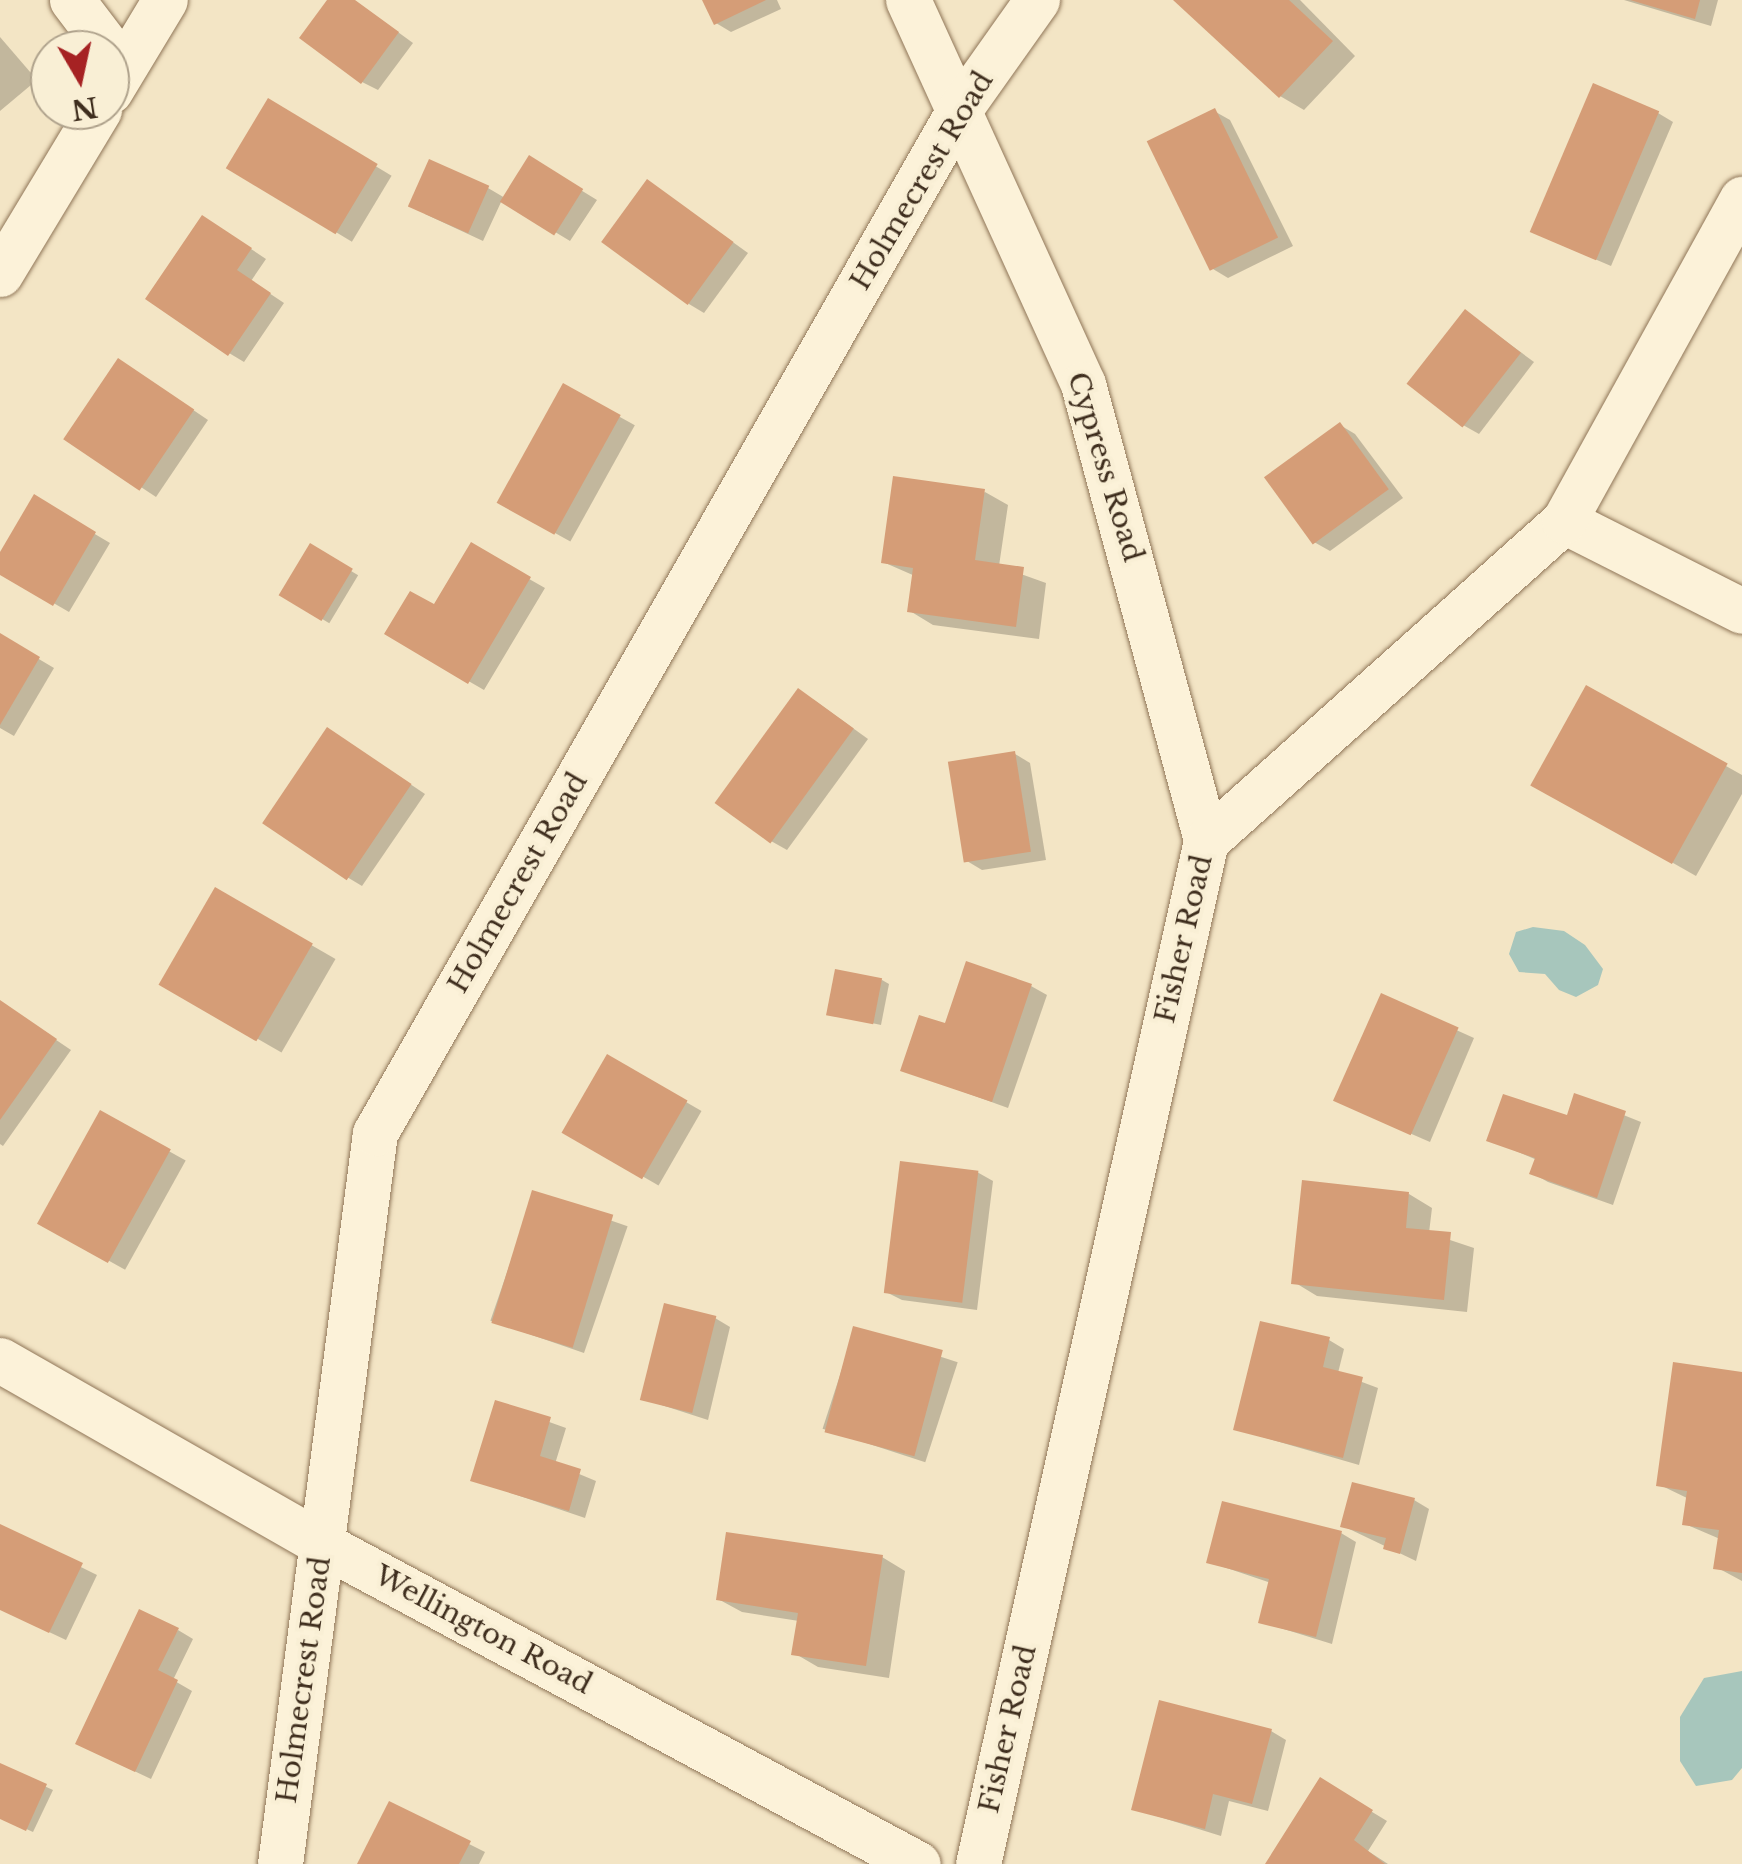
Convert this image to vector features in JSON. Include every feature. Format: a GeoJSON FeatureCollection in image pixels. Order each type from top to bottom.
{"type":"FeatureCollection","features":[{"type":"Feature","properties":{"kind":"street"},"geometry":{"type":"LineString","coordinates":[[72,0],[91,30]]}},
{"type":"Feature","properties":{"kind":"street"},"geometry":{"type":"LineString","coordinates":[[130,43],[164,0]]}},
{"type":"Feature","properties":{"kind":"street","name":"Cypress Road"},"geometry":{"type":"LineString","coordinates":[[908,0],[1083,384],[1206,841]]}},
{"type":"Feature","properties":{"kind":"street","name":"Holmecrest Road"},"geometry":{"type":"LineString","coordinates":[[280,1864],[375,1133],[959,110],[1038,0]]}},
{"type":"Feature","properties":{"kind":"street"},"geometry":{"type":"LineString","coordinates":[[0,274],[87,130]]}},
{"type":"Feature","properties":{"kind":"street","name":"Fisher Road"},"geometry":{"type":"LineString","coordinates":[[978,1864],[1206,841],[1564,521],[1742,199]]}},
{"type":"Feature","properties":{"kind":"street"},"geometry":{"type":"LineString","coordinates":[[1564,521],[1742,610]]}},
{"type":"Feature","properties":{"kind":"street","name":"Wellington Road"},"geometry":{"type":"LineString","coordinates":[[0,1360],[322,1544],[918,1864]]}},
{"type":"Feature","properties":{"kind":"water"},"geometry":{"type":"Polygon","coordinates":[[[1533,927],[1564,931],[1585,945],[1603,969],[1598,985],[1576,997],[1559,990],[1545,974],[1519,972],[1509,954],[1516,932],[1533,927]]]}},
{"type":"Feature","properties":{"kind":"water"},"geometry":{"type":"Polygon","coordinates":[[[1742,1671],[1742,1768],[1732,1780],[1696,1786],[1680,1761],[1680,1717],[1704,1678],[1742,1671]]]}},
{"type":"Feature","properties":{"kind":"building"},"geometry":{"type":"Polygon","coordinates":[[[327,0],[355,0],[399,32],[361,84],[299,38],[327,0]]]}},
{"type":"Feature","properties":{"kind":"building"},"geometry":{"type":"Polygon","coordinates":[[[702,0],[766,0],[714,25],[702,0]]]}},
{"type":"Feature","properties":{"kind":"building"},"geometry":{"type":"Polygon","coordinates":[[[1173,0],[1289,0],[1333,41],[1279,98],[1173,0]]]}},
{"type":"Feature","properties":{"kind":"building"},"geometry":{"type":"Polygon","coordinates":[[[1630,0],[1700,0],[1695,19],[1630,0]]]}},
{"type":"Feature","properties":{"kind":"building"},"geometry":{"type":"Polygon","coordinates":[[[1593,83],[1659,111],[1596,260],[1530,232],[1593,83]]]}},
{"type":"Feature","properties":{"kind":"building"},"geometry":{"type":"Polygon","coordinates":[[[268,98],[378,164],[335,234],[226,168],[268,98]]]}},
{"type":"Feature","properties":{"kind":"building"},"geometry":{"type":"Polygon","coordinates":[[[1215,108],[1278,237],[1210,271],[1147,141],[1215,108]]]}},
{"type":"Feature","properties":{"kind":"building"},"geometry":{"type":"Polygon","coordinates":[[[529,155],[583,189],[554,236],[500,202],[529,155]]]}},
{"type":"Feature","properties":{"kind":"building"},"geometry":{"type":"Polygon","coordinates":[[[429,159],[489,186],[468,233],[408,207],[429,159]]]}},
{"type":"Feature","properties":{"kind":"building"},"geometry":{"type":"Polygon","coordinates":[[[647,179],[734,242],[688,305],[601,242],[647,179]]]}},
{"type":"Feature","properties":{"kind":"building"},"geometry":{"type":"Polygon","coordinates":[[[202,215],[252,248],[237,270],[271,293],[228,356],[145,299],[202,215]]]}},
{"type":"Feature","properties":{"kind":"building"},"geometry":{"type":"Polygon","coordinates":[[[1465,309],[1521,353],[1462,428],[1407,384],[1465,309]]]}},
{"type":"Feature","properties":{"kind":"building"},"geometry":{"type":"Polygon","coordinates":[[[118,358],[194,409],[139,491],[63,439],[118,358]]]}},
{"type":"Feature","properties":{"kind":"building"},"geometry":{"type":"Polygon","coordinates":[[[563,383],[621,415],[554,535],[497,503],[563,383]]]}},
{"type":"Feature","properties":{"kind":"building"},"geometry":{"type":"Polygon","coordinates":[[[1340,422],[1389,489],[1313,544],[1264,477],[1340,422]]]}},
{"type":"Feature","properties":{"kind":"building"},"geometry":{"type":"Polygon","coordinates":[[[893,476],[985,489],[975,560],[1024,567],[1016,627],[907,612],[913,568],[881,563],[893,476]]]}},
{"type":"Feature","properties":{"kind":"building"},"geometry":{"type":"Polygon","coordinates":[[[34,494],[96,532],[53,606],[0,575],[0,552],[34,494]]]}},
{"type":"Feature","properties":{"kind":"building"},"geometry":{"type":"Polygon","coordinates":[[[471,542],[531,577],[468,684],[384,634],[410,591],[434,604],[471,542]]]}},
{"type":"Feature","properties":{"kind":"building"},"geometry":{"type":"Polygon","coordinates":[[[310,543],[353,569],[321,621],[279,595],[310,543]]]}},
{"type":"Feature","properties":{"kind":"building"},"geometry":{"type":"Polygon","coordinates":[[[0,633],[40,657],[0,725],[0,633]]]}},
{"type":"Feature","properties":{"kind":"building"},"geometry":{"type":"Polygon","coordinates":[[[1586,685],[1728,764],[1672,864],[1530,786],[1586,685]]]}},
{"type":"Feature","properties":{"kind":"building"},"geometry":{"type":"Polygon","coordinates":[[[798,688],[854,729],[770,843],[715,803],[798,688]]]}},
{"type":"Feature","properties":{"kind":"building"},"geometry":{"type":"Polygon","coordinates":[[[327,727],[412,784],[347,880],[262,823],[327,727]]]}},
{"type":"Feature","properties":{"kind":"building"},"geometry":{"type":"Polygon","coordinates":[[[1015,751],[1031,852],[964,862],[948,762],[1015,751]]]}},
{"type":"Feature","properties":{"kind":"building"},"geometry":{"type":"Polygon","coordinates":[[[215,887],[313,944],[256,1041],[158,985],[215,887]]]}},
{"type":"Feature","properties":{"kind":"building"},"geometry":{"type":"Polygon","coordinates":[[[966,961],[1032,984],[992,1102],[900,1071],[919,1015],[945,1023],[966,961]]]}},
{"type":"Feature","properties":{"kind":"building"},"geometry":{"type":"Polygon","coordinates":[[[835,969],[882,978],[873,1024],[826,1015],[835,969]]]}},
{"type":"Feature","properties":{"kind":"building"},"geometry":{"type":"Polygon","coordinates":[[[1381,993],[1459,1028],[1411,1135],[1333,1101],[1381,993]]]}},
{"type":"Feature","properties":{"kind":"building"},"geometry":{"type":"Polygon","coordinates":[[[0,1000],[57,1039],[0,1120],[0,1000]]]}},
{"type":"Feature","properties":{"kind":"building"},"geometry":{"type":"Polygon","coordinates":[[[607,1054],[688,1100],[642,1179],[562,1133],[607,1054]]]}},
{"type":"Feature","properties":{"kind":"building"},"geometry":{"type":"Polygon","coordinates":[[[1574,1093],[1626,1111],[1597,1198],[1529,1174],[1535,1158],[1486,1141],[1503,1094],[1567,1115],[1574,1093]]]}},
{"type":"Feature","properties":{"kind":"building"},"geometry":{"type":"Polygon","coordinates":[[[100,1110],[171,1149],[108,1263],[37,1224],[100,1110]]]}},
{"type":"Feature","properties":{"kind":"building"},"geometry":{"type":"Polygon","coordinates":[[[900,1161],[978,1171],[962,1303],[884,1293],[900,1161]]]}},
{"type":"Feature","properties":{"kind":"building"},"geometry":{"type":"Polygon","coordinates":[[[1302,1180],[1409,1192],[1406,1228],[1451,1232],[1444,1300],[1291,1284],[1302,1180]]]}},
{"type":"Feature","properties":{"kind":"building"},"geometry":{"type":"Polygon","coordinates":[[[532,1190],[613,1215],[573,1348],[491,1323],[532,1190]]]}},
{"type":"Feature","properties":{"kind":"building"},"geometry":{"type":"Polygon","coordinates":[[[664,1303],[716,1316],[692,1413],[640,1400],[664,1303]]]}},
{"type":"Feature","properties":{"kind":"building"},"geometry":{"type":"Polygon","coordinates":[[[1260,1321],[1330,1337],[1323,1367],[1363,1377],[1343,1458],[1233,1430],[1260,1321]]]}},
{"type":"Feature","properties":{"kind":"building"},"geometry":{"type":"Polygon","coordinates":[[[853,1326],[943,1350],[914,1456],[825,1432],[853,1326]]]}},
{"type":"Feature","properties":{"kind":"building"},"geometry":{"type":"Polygon","coordinates":[[[1673,1362],[1742,1372],[1742,1573],[1713,1569],[1719,1530],[1682,1525],[1687,1491],[1656,1486],[1673,1362]]]}},
{"type":"Feature","properties":{"kind":"building"},"geometry":{"type":"Polygon","coordinates":[[[495,1400],[551,1417],[540,1456],[581,1469],[569,1511],[470,1481],[495,1400]]]}},
{"type":"Feature","properties":{"kind":"building"},"geometry":{"type":"Polygon","coordinates":[[[1352,1482],[1415,1498],[1400,1554],[1383,1549],[1386,1538],[1340,1527],[1352,1482]]]}},
{"type":"Feature","properties":{"kind":"building"},"geometry":{"type":"Polygon","coordinates":[[[1222,1501],[1342,1531],[1316,1637],[1258,1623],[1269,1579],[1206,1563],[1222,1501]]]}},
{"type":"Feature","properties":{"kind":"building"},"geometry":{"type":"Polygon","coordinates":[[[0,1524],[83,1563],[49,1633],[0,1610],[0,1524]]]}},
{"type":"Feature","properties":{"kind":"building"},"geometry":{"type":"Polygon","coordinates":[[[726,1532],[883,1555],[866,1666],[791,1655],[798,1613],[716,1600],[726,1532]]]}},
{"type":"Feature","properties":{"kind":"building"},"geometry":{"type":"Polygon","coordinates":[[[139,1609],[179,1628],[158,1670],[178,1680],[135,1772],[75,1744],[139,1609]]]}},
{"type":"Feature","properties":{"kind":"building"},"geometry":{"type":"Polygon","coordinates":[[[1159,1700],[1272,1729],[1252,1804],[1213,1794],[1205,1829],[1131,1810],[1159,1700]]]}},
{"type":"Feature","properties":{"kind":"building"},"geometry":{"type":"Polygon","coordinates":[[[0,1763],[47,1784],[26,1831],[0,1819],[0,1763]]]}},
{"type":"Feature","properties":{"kind":"building"},"geometry":{"type":"Polygon","coordinates":[[[1320,1777],[1373,1810],[1354,1840],[1385,1864],[1265,1864],[1320,1777]]]}},
{"type":"Feature","properties":{"kind":"building"},"geometry":{"type":"Polygon","coordinates":[[[389,1801],[471,1841],[459,1864],[357,1864],[389,1801]]]}}]}
